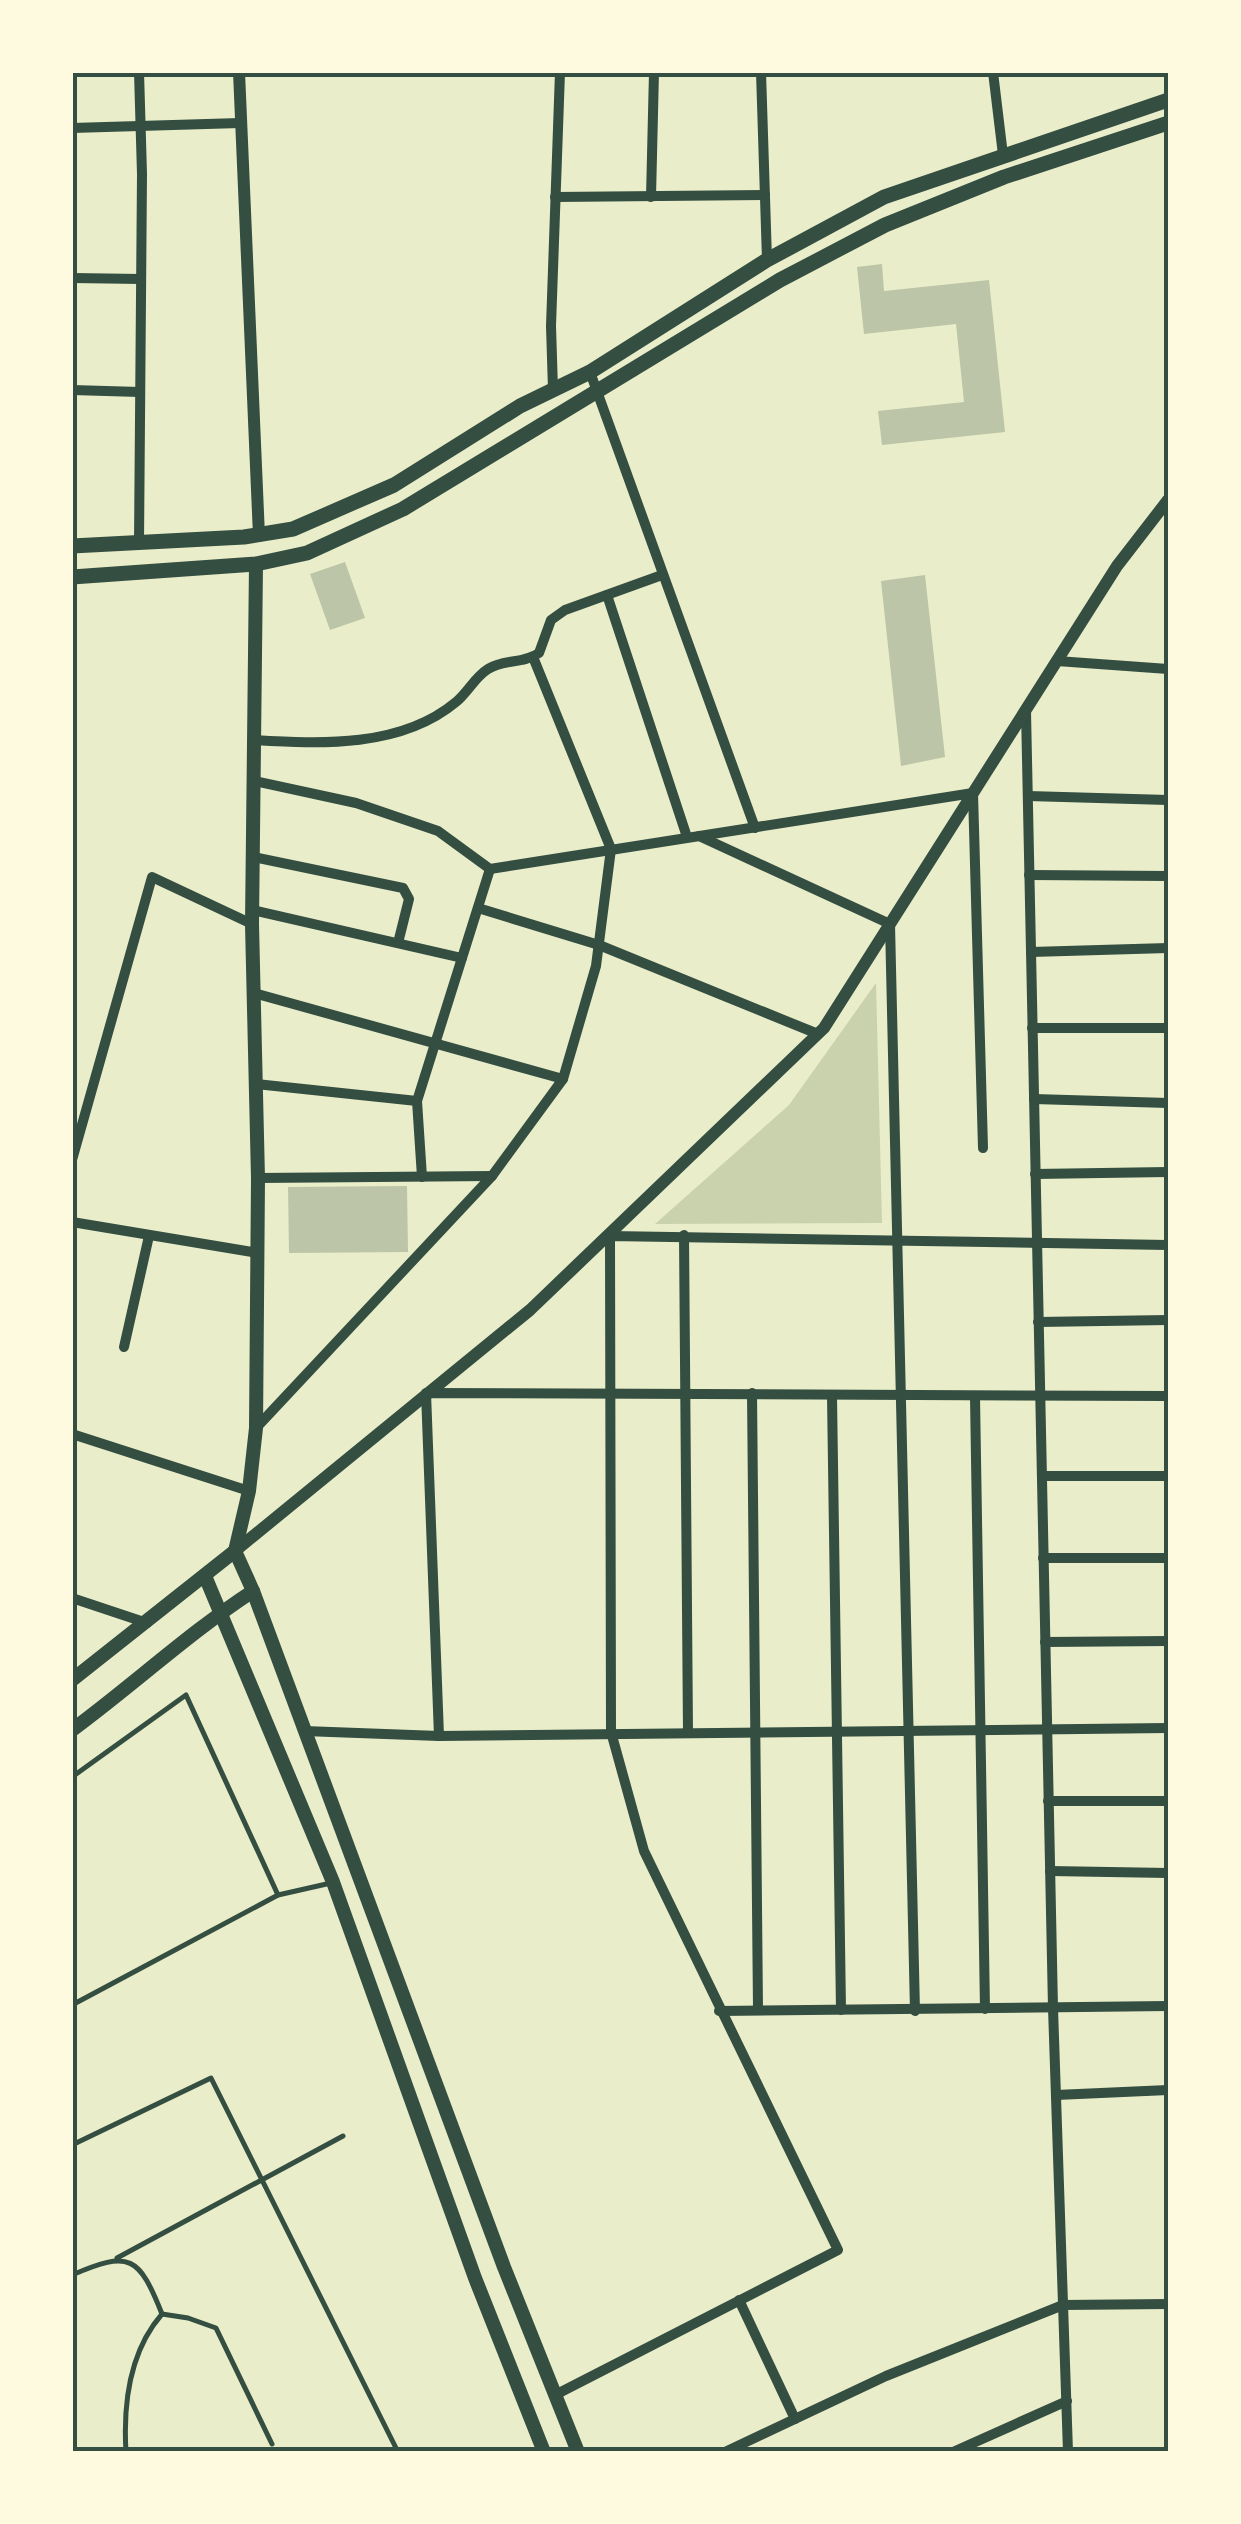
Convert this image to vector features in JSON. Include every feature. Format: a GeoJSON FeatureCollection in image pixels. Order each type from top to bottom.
{"type":"FeatureCollection","features":[{"type":"Feature","properties":{"kind":"main road"},"geometry":{"type":"LineString","coordinates":[[72,546],[259,536],[293,530],[394,485],[520,406],[590,372],[767,260],[884,197],[1168,100]]}},
{"type":"Feature","properties":{"kind":"main road"},"geometry":{"type":"LineString","coordinates":[[72,577],[256,564],[307,554],[403,510],[780,280],[885,225],[1004,178],[1168,124]]}},
{"type":"Feature","properties":{"kind":"main road"},"geometry":{"type":"LineString","coordinates":[[72,1680],[235,1551],[249,1491],[256,1428],[258,1253],[252,917],[256,564]]}},
{"type":"Feature","properties":{"kind":"main road"},"geometry":{"type":"LineString","coordinates":[[235,1551],[254,1591],[578,2452]]}},
{"type":"Feature","properties":{"kind":"main road"},"geometry":{"type":"LineString","coordinates":[[205,1576],[333,1882],[475,2278],[544,2452]]}},
{"type":"Feature","properties":{"kind":"main road"},"geometry":{"type":"LineString","coordinates":[[72,1730],[219,1613],[254,1591]]}},
{"type":"Feature","properties":{"kind":"street"},"geometry":{"type":"LineString","coordinates":[[139,543],[140,72]]}},
{"type":"Feature","properties":{"kind":"street"},"geometry":{"type":"LineString","coordinates":[[239,72],[259,536]]}},
{"type":"Feature","properties":{"kind":"street"},"geometry":{"type":"LineString","coordinates":[[553,390],[560,72]]}},
{"type":"Feature","properties":{"kind":"street"},"geometry":{"type":"LineString","coordinates":[[650,197],[654,72]]}},
{"type":"Feature","properties":{"kind":"street"},"geometry":{"type":"LineString","coordinates":[[761,72],[767,260]]}},
{"type":"Feature","properties":{"kind":"street"},"geometry":{"type":"LineString","coordinates":[[993,72],[1003,155]]}},
{"type":"Feature","properties":{"kind":"street"},"geometry":{"type":"LineString","coordinates":[[72,128],[240,123]]}},
{"type":"Feature","properties":{"kind":"street"},"geometry":{"type":"LineString","coordinates":[[555,196],[765,195]]}},
{"type":"Feature","properties":{"kind":"street"},"geometry":{"type":"LineString","coordinates":[[72,278],[141,279]]}},
{"type":"Feature","properties":{"kind":"street"},"geometry":{"type":"LineString","coordinates":[[590,372],[755,828]]}},
{"type":"Feature","properties":{"kind":"street"},"geometry":{"type":"LineString","coordinates":[[72,390],[140,392]]}},
{"type":"Feature","properties":{"kind":"street"},"geometry":{"type":"LineString","coordinates":[[235,1551],[530,1310],[818,1034],[1117,566],[1168,500]]}},
{"type":"Feature","properties":{"kind":"street"},"geometry":{"type":"LineString","coordinates":[[254,740],[320,743],[398,732],[423,723],[456,702],[488,668],[533,657],[543,647],[552,620],[565,610],[662,575]]}},
{"type":"Feature","properties":{"kind":"street"},"geometry":{"type":"LineString","coordinates":[[608,595],[693,836],[890,924]]}},
{"type":"Feature","properties":{"kind":"street"},"geometry":{"type":"LineString","coordinates":[[256,1428],[492,1176],[563,1079],[596,966],[611,848],[533,657]]}},
{"type":"Feature","properties":{"kind":"street"},"geometry":{"type":"LineString","coordinates":[[1057,660],[1168,669]]}},
{"type":"Feature","properties":{"kind":"street"},"geometry":{"type":"LineString","coordinates":[[1026,710],[1052,2008],[1068,2452]]}},
{"type":"Feature","properties":{"kind":"street"},"geometry":{"type":"LineString","coordinates":[[254,781],[356,803],[438,831],[490,869],[973,793]]}},
{"type":"Feature","properties":{"kind":"street"},"geometry":{"type":"LineString","coordinates":[[973,793],[984,1148]]}},
{"type":"Feature","properties":{"kind":"street"},"geometry":{"type":"LineString","coordinates":[[1028,796],[1168,800]]}},
{"type":"Feature","properties":{"kind":"street"},"geometry":{"type":"LineString","coordinates":[[253,857],[404,888],[410,899],[398,944]]}},
{"type":"Feature","properties":{"kind":"street"},"geometry":{"type":"LineString","coordinates":[[422,1177],[417,1101],[490,869]]}},
{"type":"Feature","properties":{"kind":"street"},"geometry":{"type":"LineString","coordinates":[[1029,874],[1168,876]]}},
{"type":"Feature","properties":{"kind":"street"},"geometry":{"type":"LineString","coordinates":[[72,1160],[152,877],[252,917],[462,958]]}},
{"type":"Feature","properties":{"kind":"street"},"geometry":{"type":"LineString","coordinates":[[478,908],[599,945],[818,1034]]}},
{"type":"Feature","properties":{"kind":"street"},"geometry":{"type":"LineString","coordinates":[[890,924],[915,2011]]}},
{"type":"Feature","properties":{"kind":"street"},"geometry":{"type":"LineString","coordinates":[[1030,952],[1168,948]]}},
{"type":"Feature","properties":{"kind":"street"},"geometry":{"type":"LineString","coordinates":[[254,993],[563,1079]]}},
{"type":"Feature","properties":{"kind":"street"},"geometry":{"type":"LineString","coordinates":[[1032,1028],[1168,1028]]}},
{"type":"Feature","properties":{"kind":"street"},"geometry":{"type":"LineString","coordinates":[[256,1084],[417,1101]]}},
{"type":"Feature","properties":{"kind":"street"},"geometry":{"type":"LineString","coordinates":[[1034,1099],[1168,1103]]}},
{"type":"Feature","properties":{"kind":"street"},"geometry":{"type":"LineString","coordinates":[[1036,1174],[1168,1172]]}},
{"type":"Feature","properties":{"kind":"street"},"geometry":{"type":"LineString","coordinates":[[258,1178],[492,1176]]}},
{"type":"Feature","properties":{"kind":"street"},"geometry":{"type":"LineString","coordinates":[[72,1222],[258,1253]]}},
{"type":"Feature","properties":{"kind":"street"},"geometry":{"type":"LineString","coordinates":[[124,1347],[149,1236]]}},
{"type":"Feature","properties":{"kind":"street"},"geometry":{"type":"LineString","coordinates":[[610,1236],[1168,1246]]}},
{"type":"Feature","properties":{"kind":"street"},"geometry":{"type":"LineString","coordinates":[[555,2395],[838,2250],[644,1852],[611,1732],[610,1236]]}},
{"type":"Feature","properties":{"kind":"street"},"geometry":{"type":"LineString","coordinates":[[684,1236],[688,1733]]}},
{"type":"Feature","properties":{"kind":"street"},"geometry":{"type":"LineString","coordinates":[[1038,1322],[1168,1320]]}},
{"type":"Feature","properties":{"kind":"street"},"geometry":{"type":"LineString","coordinates":[[426,1394],[1168,1396]]}},
{"type":"Feature","properties":{"kind":"street"},"geometry":{"type":"LineString","coordinates":[[426,1394],[439,1736]]}},
{"type":"Feature","properties":{"kind":"street"},"geometry":{"type":"LineString","coordinates":[[752,1394],[758,2009]]}},
{"type":"Feature","properties":{"kind":"street"},"geometry":{"type":"LineString","coordinates":[[832,1396],[841,2010]]}},
{"type":"Feature","properties":{"kind":"street"},"geometry":{"type":"LineString","coordinates":[[975,1397],[984,2009]]}},
{"type":"Feature","properties":{"kind":"street"},"geometry":{"type":"LineString","coordinates":[[72,1434],[249,1491]]}},
{"type":"Feature","properties":{"kind":"street"},"geometry":{"type":"LineString","coordinates":[[1042,1476],[1168,1476]]}},
{"type":"Feature","properties":{"kind":"street"},"geometry":{"type":"LineString","coordinates":[[1043,1558],[1168,1558]]}},
{"type":"Feature","properties":{"kind":"street"},"geometry":{"type":"LineString","coordinates":[[72,1598],[147,1623]]}},
{"type":"Feature","properties":{"kind":"street"},"geometry":{"type":"LineString","coordinates":[[1045,1642],[1168,1641]]}},
{"type":"Feature","properties":{"kind":"street"},"geometry":{"type":"LineString","coordinates":[[304,1731],[439,1736],[1168,1728]]}},
{"type":"Feature","properties":{"kind":"street"},"geometry":{"type":"LineString","coordinates":[[1048,1801],[1168,1801]]}},
{"type":"Feature","properties":{"kind":"street"},"geometry":{"type":"LineString","coordinates":[[1050,1871],[1168,1873]]}},
{"type":"Feature","properties":{"kind":"street"},"geometry":{"type":"LineString","coordinates":[[720,2010],[1168,2006]]}},
{"type":"Feature","properties":{"kind":"street"},"geometry":{"type":"LineString","coordinates":[[1056,2095],[1168,2090]]}},
{"type":"Feature","properties":{"kind":"street"},"geometry":{"type":"LineString","coordinates":[[739,2300],[795,2419]]}},
{"type":"Feature","properties":{"kind":"street"},"geometry":{"type":"LineString","coordinates":[[725,2452],[886,2376],[1064,2305],[1168,2304]]}},
{"type":"Feature","properties":{"kind":"street"},"geometry":{"type":"LineString","coordinates":[[953,2452],[1067,2401]]}},
{"type":"Feature","properties":{"kind":"lane"},"geometry":{"type":"LineString","coordinates":[[72,1777],[186,1696],[278,1895]]}},
{"type":"Feature","properties":{"kind":"lane"},"geometry":{"type":"LineString","coordinates":[[72,2005],[278,1895],[333,1882]]}},
{"type":"Feature","properties":{"kind":"lane"},"geometry":{"type":"LineString","coordinates":[[72,2145],[211,2078],[398,2452]]}},
{"type":"Feature","properties":{"kind":"lane"},"geometry":{"type":"LineString","coordinates":[[72,2275],[116,2258],[343,2136]]}},
{"type":"Feature","properties":{"kind":"lane"},"geometry":{"type":"LineString","coordinates":[[116,2258],[130,2261],[150,2282],[162,2314]]}},
{"type":"Feature","properties":{"kind":"lane"},"geometry":{"type":"LineString","coordinates":[[162,2314],[216,2328],[272,2444]]}},
{"type":"Feature","properties":{"kind":"lane"},"geometry":{"type":"LineString","coordinates":[[126,2452],[124,2413],[134,2364],[146,2332],[162,2314]]}},
{"type":"Feature","properties":{"kind":"green space"},"geometry":{"type":"Polygon","coordinates":[[[876,983],[882,1223],[655,1224],[789,1105],[876,983]]]}},
{"type":"Feature","properties":{"kind":"building"},"geometry":{"type":"Polygon","coordinates":[[[882,264],[884,291],[989,280],[1005,432],[882,445],[878,411],[964,402],[956,324],[864,334],[857,267],[882,264]]]}},
{"type":"Feature","properties":{"kind":"building"},"geometry":{"type":"Polygon","coordinates":[[[345,562],[365,618],[330,630],[310,574],[345,562]]]}},
{"type":"Feature","properties":{"kind":"building"},"geometry":{"type":"Polygon","coordinates":[[[925,575],[945,757],[901,766],[881,581],[925,575]]]}},
{"type":"Feature","properties":{"kind":"building"},"geometry":{"type":"Polygon","coordinates":[[[407,1186],[408,1252],[289,1253],[288,1187],[407,1186]]]}}]}
